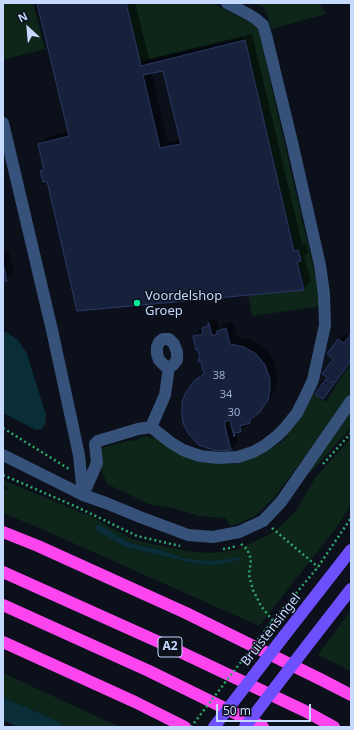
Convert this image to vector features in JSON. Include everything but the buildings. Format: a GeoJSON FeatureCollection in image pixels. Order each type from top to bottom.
{"type":"FeatureCollection","features":[{"type":"Feature","properties":{"kind":"highway"},"geometry":{"type":"LineString","coordinates":[[3,532],[38,546],[186,613],[322,680],[351,696]]}},
{"type":"Feature","properties":{"kind":"highway","name":"A2"},"geometry":{"type":"LineString","coordinates":[[3,572],[170,647],[305,711],[334,727]]}},
{"type":"Feature","properties":{"kind":"highway","name":"A2"},"geometry":{"type":"LineString","coordinates":[[3,605],[149,671],[262,727]]}},
{"type":"Feature","properties":{"kind":"highway"},"geometry":{"type":"LineString","coordinates":[[3,642],[135,702],[185,727]]}},
{"type":"Feature","properties":{"kind":"highway"},"geometry":{"type":"LineString","coordinates":[[322,680],[351,690]]}},
{"type":"Feature","properties":{"kind":"main road","name":"Bruistensingel"},"geometry":{"type":"LineString","coordinates":[[214,727],[351,550]]}},
{"type":"Feature","properties":{"kind":"main road"},"geometry":{"type":"LineString","coordinates":[[245,727],[351,589]]}},
{"type":"Feature","properties":{"kind":"street"},"geometry":{"type":"LineString","coordinates":[[83,495],[97,463],[95,444],[98,441],[150,427],[183,450],[200,456],[218,458],[238,457],[253,452],[264,446],[285,428],[297,413],[313,380],[325,325],[324,294],[320,265],[292,142],[263,25],[248,14],[227,3]]}},
{"type":"Feature","properties":{"kind":"street"},"geometry":{"type":"LineString","coordinates":[[3,123],[52,330],[79,455],[83,495]]}},
{"type":"Feature","properties":{"kind":"street"},"geometry":{"type":"LineString","coordinates":[[150,427],[164,395],[169,367]]}},
{"type":"Feature","properties":{"kind":"street"},"geometry":{"type":"LineString","coordinates":[[3,455],[83,495],[188,535],[213,537],[239,532],[263,521],[281,502],[351,401]]}},
{"type":"Feature","properties":{"kind":"path"},"geometry":{"type":"LineString","coordinates":[[3,428],[81,478]]}},
{"type":"Feature","properties":{"kind":"path"},"geometry":{"type":"LineString","coordinates":[[322,465],[351,433]]}},
{"type":"Feature","properties":{"kind":"path"},"geometry":{"type":"LineString","coordinates":[[3,475],[77,507],[137,536],[181,546]]}},
{"type":"Feature","properties":{"kind":"path"},"geometry":{"type":"LineString","coordinates":[[191,727],[267,628],[318,567],[351,518]]}},
{"type":"Feature","properties":{"kind":"path"},"geometry":{"type":"LineString","coordinates":[[267,531],[272,528],[318,567]]}},
{"type":"Feature","properties":{"kind":"path"},"geometry":{"type":"LineString","coordinates":[[218,549],[230,548],[246,542]]}},
{"type":"Feature","properties":{"kind":"path"},"geometry":{"type":"LineString","coordinates":[[241,544],[247,549],[249,554],[249,575],[253,590],[273,621]]}},
{"type":"Feature","properties":{"kind":"green space"},"geometry":{"type":"Polygon","coordinates":[[[5,3],[33,3],[45,49],[3,60],[3,6],[5,3]]]}},
{"type":"Feature","properties":{"kind":"green space"},"geometry":{"type":"Polygon","coordinates":[[[123,3],[212,3],[255,25],[260,32],[321,306],[252,316],[248,295],[305,290],[242,38],[137,62],[123,3]]]}},
{"type":"Feature","properties":{"kind":"green space"},"geometry":{"type":"Polygon","coordinates":[[[254,3],[319,3],[326,14],[271,29],[263,7],[254,3]]]}},
{"type":"Feature","properties":{"kind":"green space"},"geometry":{"type":"Polygon","coordinates":[[[351,362],[351,391],[273,499],[254,517],[231,526],[225,518],[199,516],[173,508],[151,505],[107,484],[101,469],[101,448],[136,440],[144,436],[160,439],[173,451],[205,463],[235,464],[260,455],[282,442],[301,418],[314,394],[326,402],[351,362]]]}},
{"type":"Feature","properties":{"kind":"green space"},"geometry":{"type":"Polygon","coordinates":[[[351,411],[351,428],[310,473],[309,471],[351,411]]]}},
{"type":"Feature","properties":{"kind":"green space"},"geometry":{"type":"Polygon","coordinates":[[[351,438],[351,505],[334,531],[259,626],[3,513],[3,488],[9,491],[8,488],[3,485],[3,480],[90,516],[132,539],[188,551],[209,553],[237,550],[274,532],[296,511],[315,478],[351,438]],[[98,524],[94,528],[125,547],[197,564],[212,565],[227,563],[239,559],[238,557],[212,561],[183,558],[161,550],[130,543],[98,524]]]}},
{"type":"Feature","properties":{"kind":"green space"},"geometry":{"type":"Polygon","coordinates":[[[351,610],[351,671],[318,655],[351,610]]]}},
{"type":"Feature","properties":{"kind":"green space"},"geometry":{"type":"Polygon","coordinates":[[[3,673],[119,727],[66,727],[57,721],[3,697],[3,673]]]}},
{"type":"Feature","properties":{"kind":"water"},"geometry":{"type":"Polygon","coordinates":[[[3,332],[6,332],[18,340],[27,354],[46,415],[45,424],[42,429],[36,430],[3,413],[3,332]]]}},
{"type":"Feature","properties":{"kind":"water"},"geometry":{"type":"Polygon","coordinates":[[[98,524],[130,543],[161,550],[183,558],[212,561],[238,557],[239,560],[212,565],[197,564],[125,547],[95,530],[94,528],[98,524]]]}},
{"type":"Feature","properties":{"kind":"water"},"geometry":{"type":"Polygon","coordinates":[[[3,697],[57,721],[66,727],[18,727],[3,720],[3,697]]]}},
{"type":"Feature","properties":{"kind":"place","name":"Voordelshop Groep"},"geometry":{"type":"Point","coordinates":[137,303]}}]}
